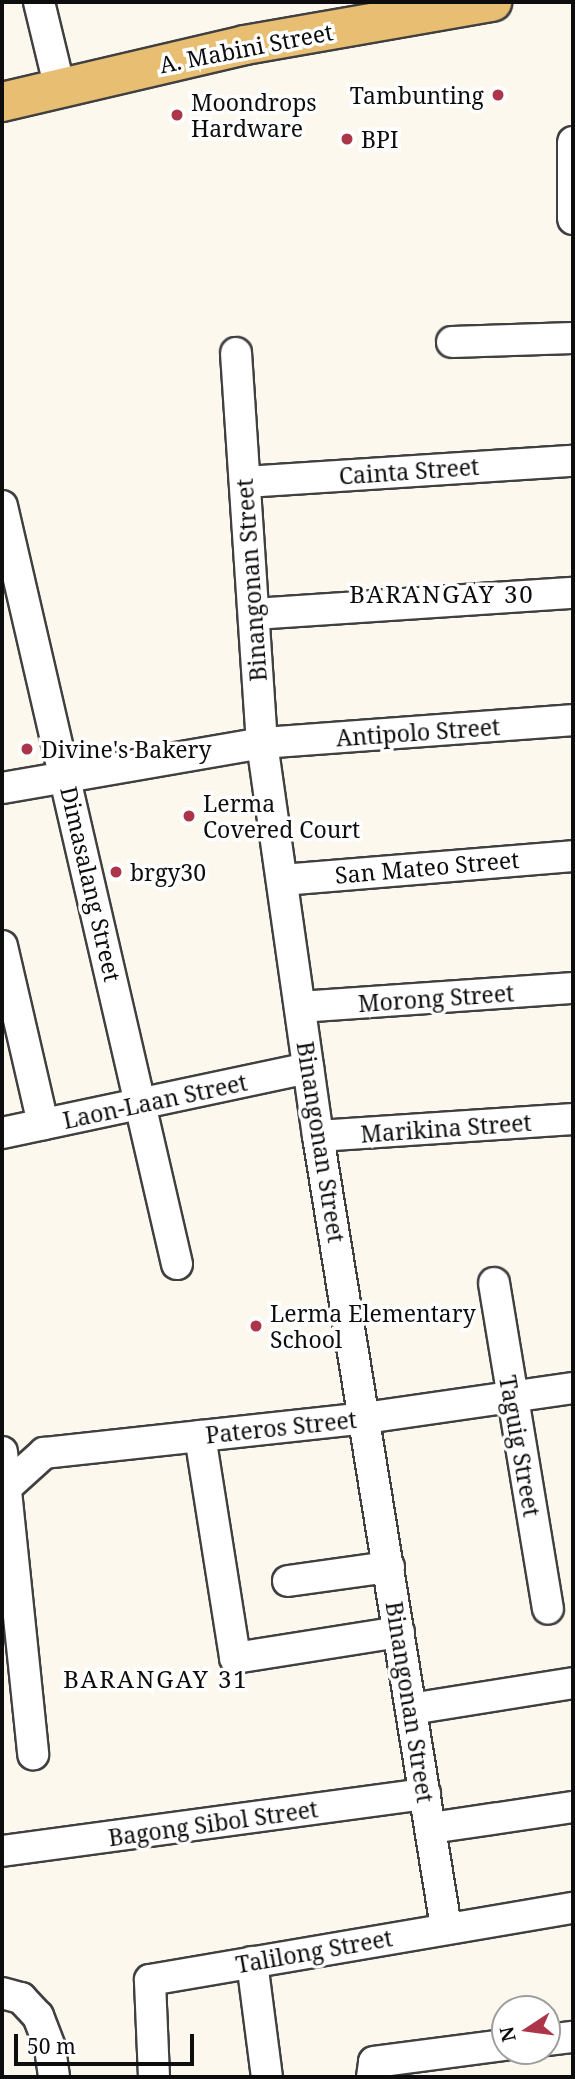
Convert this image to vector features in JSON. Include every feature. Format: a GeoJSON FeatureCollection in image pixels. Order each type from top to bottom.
{"type":"FeatureCollection","features":[{"type":"Feature","properties":{"kind":"main road","name":"A. Mabini Street"},"geometry":{"type":"LineString","coordinates":[[2,102],[373,12],[492,2]]}},
{"type":"Feature","properties":{"kind":"street"},"geometry":{"type":"LineString","coordinates":[[39,2],[60,89]]}},
{"type":"Feature","properties":{"kind":"street"},"geometry":{"type":"LineString","coordinates":[[573,142],[573,210]]}},
{"type":"Feature","properties":{"kind":"street"},"geometry":{"type":"LineString","coordinates":[[452,342],[573,338]]}},
{"type":"Feature","properties":{"kind":"street","name":"Binangonan Street"},"geometry":{"type":"LineString","coordinates":[[236,353],[262,743],[318,1136],[446,1927]]}},
{"type":"Feature","properties":{"kind":"street","name":"Cainta Street"},"geometry":{"type":"LineString","coordinates":[[244,482],[573,461]]}},
{"type":"Feature","properties":{"kind":"street","name":"Dimasalang Street"},"geometry":{"type":"LineString","coordinates":[[2,506],[142,1103],[177,1264]]}},
{"type":"Feature","properties":{"kind":"street"},"geometry":{"type":"LineString","coordinates":[[254,614],[573,593]]}},
{"type":"Feature","properties":{"kind":"street","name":"Antipolo Street"},"geometry":{"type":"LineString","coordinates":[[2,788],[262,743],[573,720]]}},
{"type":"Feature","properties":{"kind":"street","name":"San Mateo Street"},"geometry":{"type":"LineString","coordinates":[[282,880],[573,856]]}},
{"type":"Feature","properties":{"kind":"street"},"geometry":{"type":"LineString","coordinates":[[2,946],[43,1124]]}},
{"type":"Feature","properties":{"kind":"street","name":"Morong Street"},"geometry":{"type":"LineString","coordinates":[[300,1007],[573,988]]}},
{"type":"Feature","properties":{"kind":"street","name":"Laon-Laan Street"},"geometry":{"type":"LineString","coordinates":[[2,1133],[308,1068]]}},
{"type":"Feature","properties":{"kind":"street","name":"Marikina Street"},"geometry":{"type":"LineString","coordinates":[[318,1136],[573,1119]]}},
{"type":"Feature","properties":{"kind":"street","name":"Taguig Street"},"geometry":{"type":"LineString","coordinates":[[494,1283],[548,1609]]}},
{"type":"Feature","properties":{"kind":"street","name":"Pateros Street"},"geometry":{"type":"LineString","coordinates":[[4,1489],[44,1454],[365,1419],[573,1388]]}},
{"type":"Feature","properties":{"kind":"street"},"geometry":{"type":"LineString","coordinates":[[200,1436],[235,1658],[399,1632]]}},
{"type":"Feature","properties":{"kind":"street"},"geometry":{"type":"LineString","coordinates":[[2,1452],[33,1754]]}},
{"type":"Feature","properties":{"kind":"street"},"geometry":{"type":"LineString","coordinates":[[288,1581],[389,1567]]}},
{"type":"Feature","properties":{"kind":"street"},"geometry":{"type":"LineString","coordinates":[[411,1709],[573,1682]]}},
{"type":"Feature","properties":{"kind":"street","name":"Bagong Sibol Street"},"geometry":{"type":"LineString","coordinates":[[2,1851],[425,1794]]}},
{"type":"Feature","properties":{"kind":"street"},"geometry":{"type":"LineString","coordinates":[[431,1828],[573,1807]]}},
{"type":"Feature","properties":{"kind":"street","name":"Talilong Street"},"geometry":{"type":"LineString","coordinates":[[154,2077],[150,1980],[446,1927],[573,1908]]}},
{"type":"Feature","properties":{"kind":"street"},"geometry":{"type":"LineString","coordinates":[[252,1962],[267,2077]]}},
{"type":"Feature","properties":{"kind":"street"},"geometry":{"type":"LineString","coordinates":[[2,1993],[21,1998],[38,2016],[50,2048],[54,2077]]}},
{"type":"Feature","properties":{"kind":"street"},"geometry":{"type":"LineString","coordinates":[[372,2077],[374,2062],[491,2047]]}},
{"type":"Feature","properties":{"kind":"place","name":"Tambunting"},"geometry":{"type":"Point","coordinates":[498,95]}},
{"type":"Feature","properties":{"kind":"place","name":"Moondrops Hardware"},"geometry":{"type":"Point","coordinates":[177,115]}},
{"type":"Feature","properties":{"kind":"place","name":"BPI"},"geometry":{"type":"Point","coordinates":[347,139]}},
{"type":"Feature","properties":{"kind":"place","name":"Divine's Bakery"},"geometry":{"type":"Point","coordinates":[27,749]}},
{"type":"Feature","properties":{"kind":"place","name":"Lerma Covered Court"},"geometry":{"type":"Point","coordinates":[189,816]}},
{"type":"Feature","properties":{"kind":"place","name":"brgy30"},"geometry":{"type":"Point","coordinates":[116,872]}},
{"type":"Feature","properties":{"kind":"place","name":"Lerma Elementary School"},"geometry":{"type":"Point","coordinates":[256,1326]}},
{"type":"Feature","properties":{"kind":"district","name":"BARANGAY 30"},"geometry":{"type":"Point","coordinates":[442,594]}},
{"type":"Feature","properties":{"kind":"district","name":"BARANGAY 31"},"geometry":{"type":"Point","coordinates":[156,1679]}}]}
